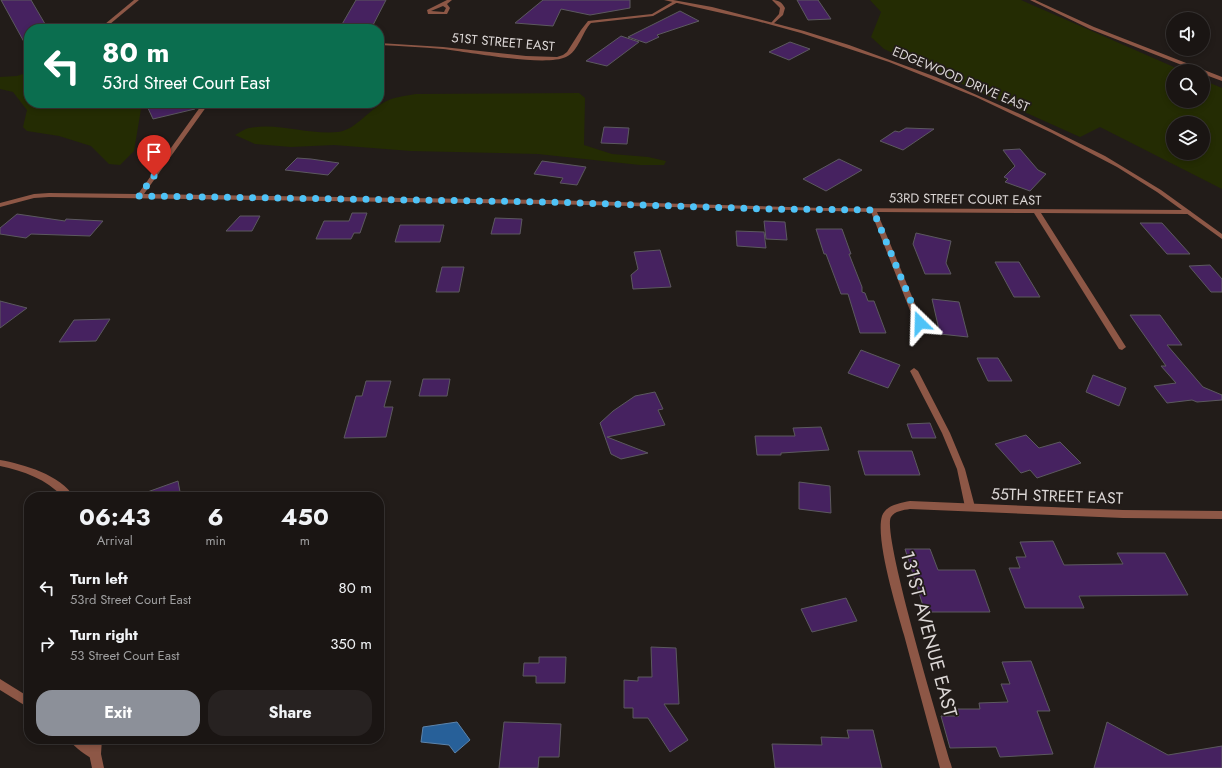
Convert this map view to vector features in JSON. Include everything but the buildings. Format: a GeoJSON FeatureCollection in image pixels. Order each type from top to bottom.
{"type":"FeatureCollection","features":[{"type":"Feature","properties":{"kind":"street"},"geometry":{"type":"LineString","coordinates":[[107,24],[137,0]]}},
{"type":"Feature","properties":{"kind":"street"},"geometry":{"type":"LineString","coordinates":[[444,4],[450,0]]}},
{"type":"Feature","properties":{"kind":"street","name":"EDGEWOOD DRIVE EAST"},"geometry":{"type":"LineString","coordinates":[[666,0],[773,23],[871,54],[963,89],[1034,122],[1116,165],[1151,186],[1222,237]]}},
{"type":"Feature","properties":{"kind":"street"},"geometry":{"type":"LineString","coordinates":[[773,23],[783,12],[782,6],[774,0]]}},
{"type":"Feature","properties":{"kind":"street"},"geometry":{"type":"LineString","coordinates":[[1032,0],[1092,28],[1184,64]]}},
{"type":"Feature","properties":{"kind":"street","name":"51ST STREET EAST"},"geometry":{"type":"LineString","coordinates":[[384,44],[418,46],[531,58],[560,58],[572,49],[590,22],[653,15],[676,2]]}},
{"type":"Feature","properties":{"kind":"street"},"geometry":{"type":"LineString","coordinates":[[1210,74],[1222,79]]}},
{"type":"Feature","properties":{"kind":"street"},"geometry":{"type":"LineString","coordinates":[[139,196],[202,108]]}},
{"type":"Feature","properties":{"kind":"street","name":"53RD STREET COURT EAST"},"geometry":{"type":"LineString","coordinates":[[0,205],[34,196],[49,195],[548,202],[768,209],[1188,212]]}},
{"type":"Feature","properties":{"kind":"street"},"geometry":{"type":"LineString","coordinates":[[873,210],[920,323]]}},
{"type":"Feature","properties":{"kind":"street"},"geometry":{"type":"LineString","coordinates":[[1037,212],[1122,347]]}},
{"type":"Feature","properties":{"kind":"street"},"geometry":{"type":"LineString","coordinates":[[914,370],[946,433],[961,469],[970,507]]}},
{"type":"Feature","properties":{"kind":"street"},"geometry":{"type":"LineString","coordinates":[[0,463],[42,476],[59,486],[64,492]]}},
{"type":"Feature","properties":{"kind":"street","name":"55TH STREET EAST"},"geometry":{"type":"LineString","coordinates":[[892,510],[910,505],[1123,514],[1222,515]]}},
{"type":"Feature","properties":{"kind":"street","name":"131ST AVENUE EAST"},"geometry":{"type":"LineString","coordinates":[[892,510],[887,515],[885,523],[886,539],[894,576],[946,768]]}},
{"type":"Feature","properties":{"kind":"street"},"geometry":{"type":"LineString","coordinates":[[0,684],[24,700]]}},
{"type":"Feature","properties":{"kind":"street"},"geometry":{"type":"LineString","coordinates":[[81,744],[94,754]]}},
{"type":"Feature","properties":{"kind":"street"},"geometry":{"type":"LineString","coordinates":[[95,744],[94,754],[98,768]]}},
{"type":"Feature","properties":{"kind":"green space"},"geometry":{"type":"Polygon","coordinates":[[[870,0],[1021,0],[1167,64],[1166,108],[1210,108],[1210,83],[1222,88],[1222,189],[1100,127],[1080,137],[884,49],[871,37],[881,12],[870,0]]]}},
{"type":"Feature","properties":{"kind":"green space"},"geometry":{"type":"Polygon","coordinates":[[[24,74],[24,106],[13,92],[0,89],[0,77],[17,76],[24,74]]]}},
{"type":"Feature","properties":{"kind":"green space"},"geometry":{"type":"Polygon","coordinates":[[[579,93],[585,98],[584,145],[612,154],[648,157],[666,161],[664,165],[640,165],[538,154],[411,151],[334,145],[291,147],[255,144],[235,135],[243,130],[260,127],[282,127],[316,132],[344,131],[361,120],[375,108],[384,108],[385,102],[398,97],[416,94],[579,93]]]}},
{"type":"Feature","properties":{"kind":"green space"},"geometry":{"type":"Polygon","coordinates":[[[25,108],[141,108],[134,151],[120,165],[109,164],[91,146],[59,136],[27,131],[23,127],[27,110],[25,108]]]}},
{"type":"Feature","properties":{"kind":"water"},"geometry":{"type":"Polygon","coordinates":[[[457,722],[470,740],[455,753],[449,745],[421,742],[423,727],[457,722]]]}},
{"type":"Feature","properties":{"kind":"route"},"geometry":{"type":"LineString","coordinates":[[154,176],[139,196],[548,202],[651,204],[719,208],[873,210],[920,323]]}}]}
